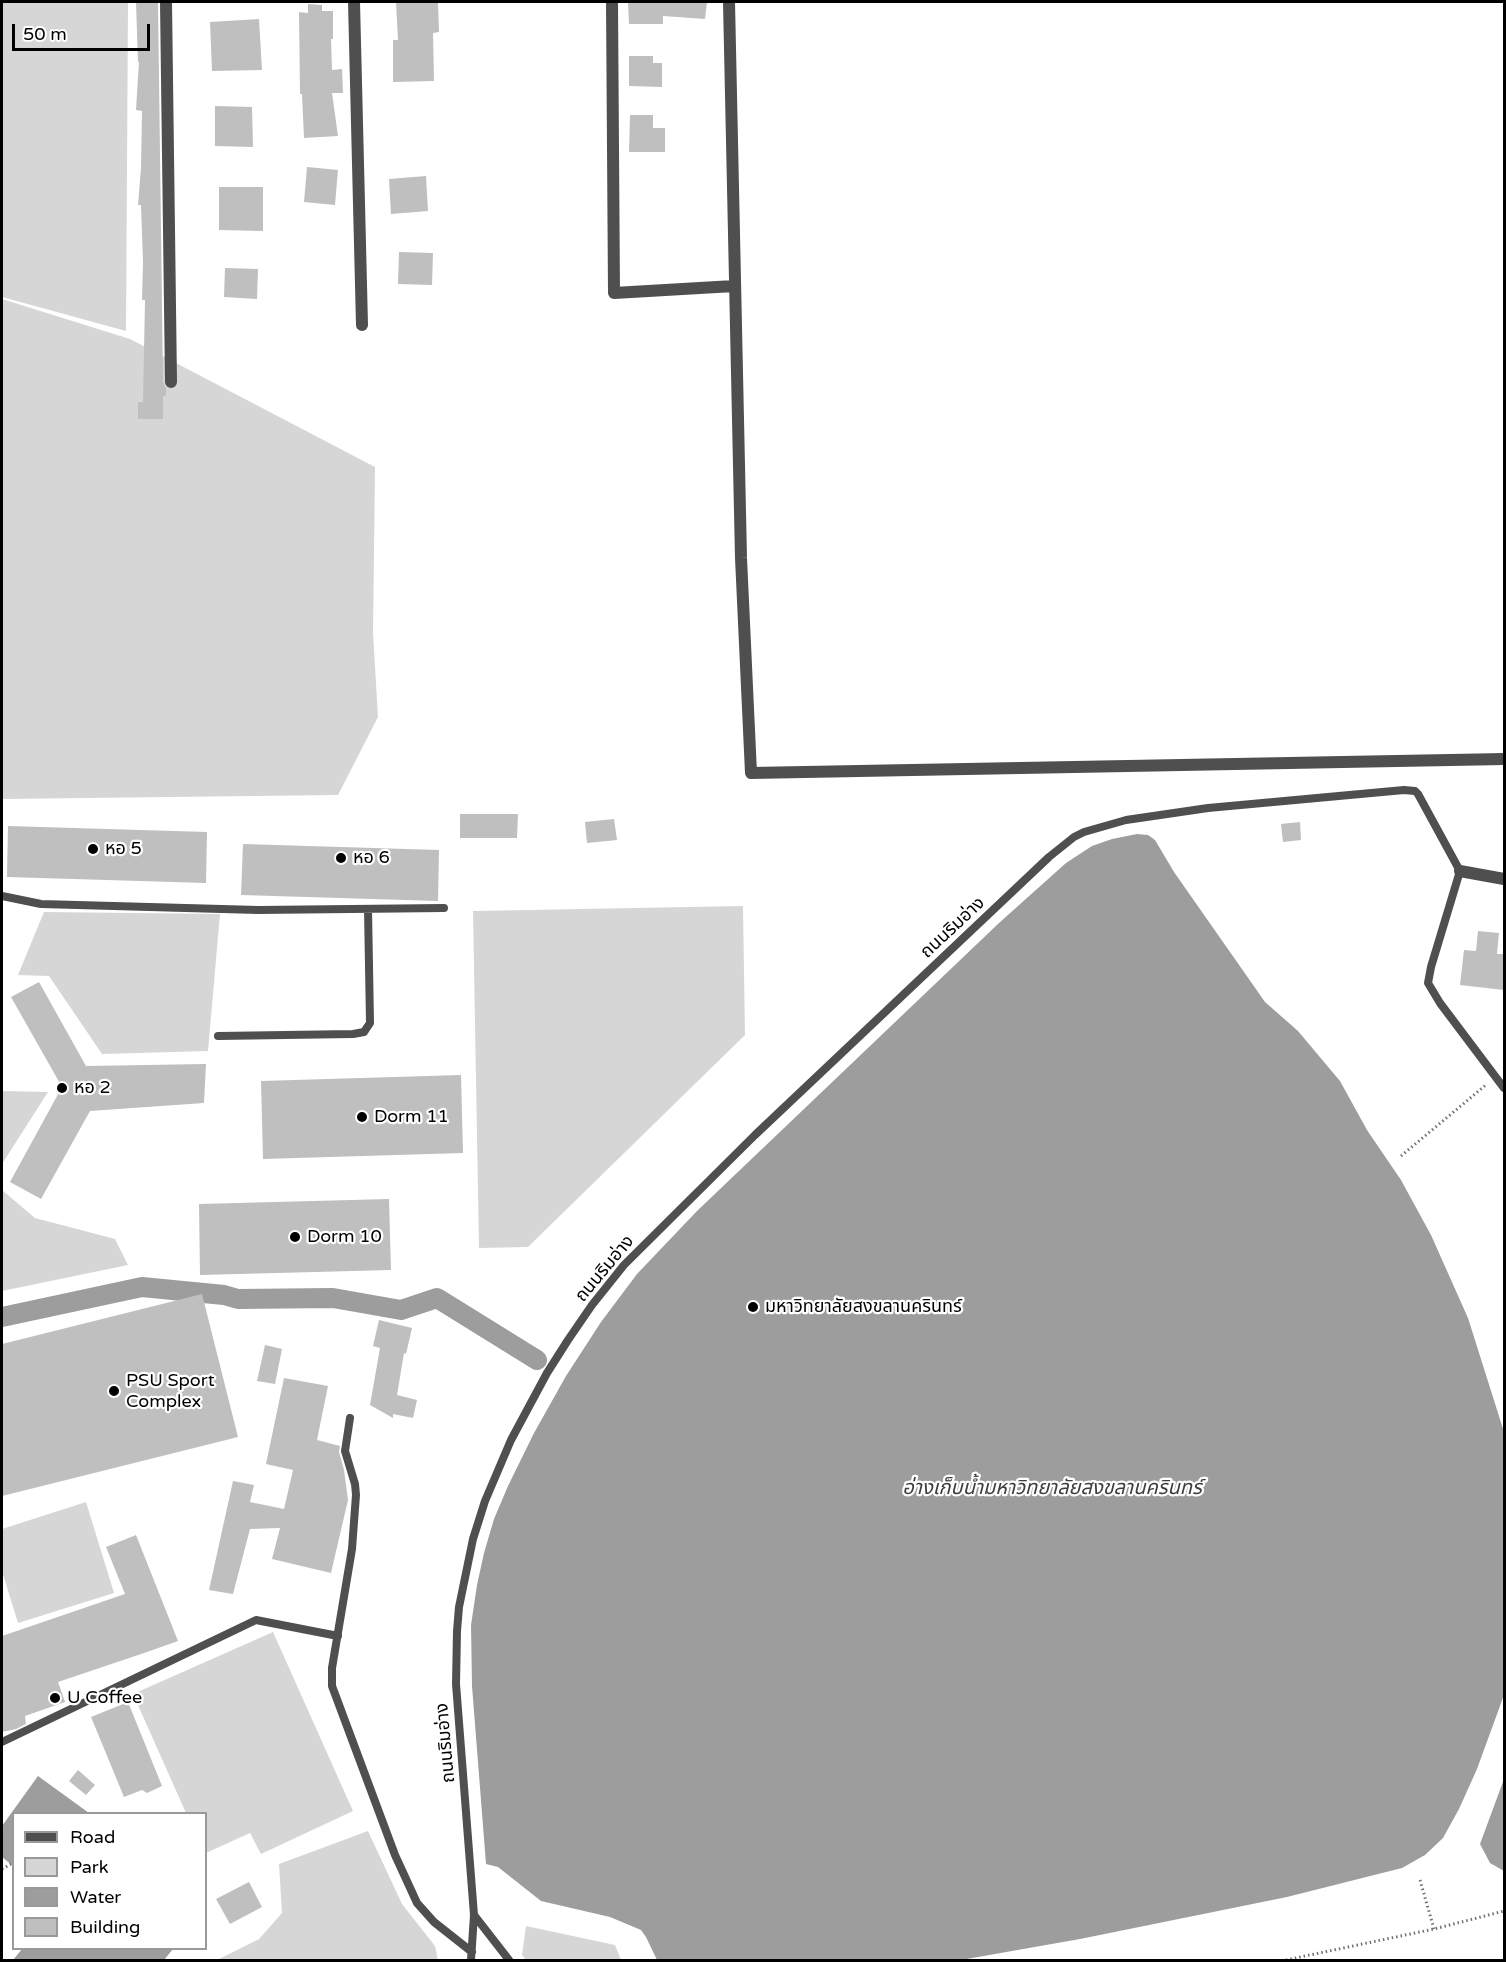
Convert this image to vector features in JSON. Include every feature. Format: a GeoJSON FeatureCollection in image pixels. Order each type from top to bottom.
{"type":"FeatureCollection","features":[{"type":"Feature","properties":{"kind":"street"},"geometry":{"type":"LineString","coordinates":[[166,2],[171,382]]}},
{"type":"Feature","properties":{"kind":"street"},"geometry":{"type":"LineString","coordinates":[[354,2],[362,325]]}},
{"type":"Feature","properties":{"kind":"street"},"geometry":{"type":"LineString","coordinates":[[612,2],[614,293],[734,286]]}},
{"type":"Feature","properties":{"kind":"street"},"geometry":{"type":"LineString","coordinates":[[729,2],[741,558],[752,773],[1504,759]]}},
{"type":"Feature","properties":{"kind":"street"},"geometry":{"type":"LineString","coordinates":[[1460,871],[1504,879]]}},
{"type":"Feature","properties":{"kind":"lane","name":"ถนนริมอ่าง"},"geometry":{"type":"LineString","coordinates":[[471,1956],[474,1915],[456,1684],[459,1607],[466,1565],[485,1502],[511,1440],[547,1373],[592,1305],[624,1265],[755,1135],[1049,857],[1084,832],[1108,824],[1220,807],[1413,790],[1418,794],[1460,871]]}},
{"type":"Feature","properties":{"kind":"lane"},"geometry":{"type":"LineString","coordinates":[[1460,871],[1428,983],[1435,996],[1504,1088]]}},
{"type":"Feature","properties":{"kind":"lane"},"geometry":{"type":"LineString","coordinates":[[2,896],[41,904],[258,910],[444,908]]}},
{"type":"Feature","properties":{"kind":"lane"},"geometry":{"type":"LineString","coordinates":[[218,1036],[364,1032],[370,1023],[368,909]]}},
{"type":"Feature","properties":{"kind":"lane"},"geometry":{"type":"LineString","coordinates":[[350,1418],[345,1451],[355,1484],[356,1496],[352,1549],[332,1668],[332,1686],[394,1855],[417,1903],[471,1956]]}},
{"type":"Feature","properties":{"kind":"lane"},"geometry":{"type":"LineString","coordinates":[[2,1742],[256,1620],[338,1636]]}},
{"type":"Feature","properties":{"kind":"lane"},"geometry":{"type":"LineString","coordinates":[[474,1915],[509,1960]]}},
{"type":"Feature","properties":{"kind":"path"},"geometry":{"type":"LineString","coordinates":[[1401,1156],[1496,1077]]}},
{"type":"Feature","properties":{"kind":"path"},"geometry":{"type":"LineString","coordinates":[[2,1869],[11,1864]]}},
{"type":"Feature","properties":{"kind":"path"},"geometry":{"type":"LineString","coordinates":[[1420,1880],[1434,1929]]}},
{"type":"Feature","properties":{"kind":"path"},"geometry":{"type":"LineString","coordinates":[[1286,1960],[1434,1929],[1504,1911]]}},
{"type":"Feature","properties":{"kind":"green space"},"geometry":{"type":"Polygon","coordinates":[[[2,2],[128,2],[126,331],[2,297],[2,2]]]}},
{"type":"Feature","properties":{"kind":"green space"},"geometry":{"type":"Polygon","coordinates":[[[2,299],[130,339],[375,467],[373,633],[378,717],[338,795],[2,799],[2,299]]]}},
{"type":"Feature","properties":{"kind":"green space"},"geometry":{"type":"Polygon","coordinates":[[[743,906],[745,1035],[528,1247],[479,1248],[473,911],[743,906]]]}},
{"type":"Feature","properties":{"kind":"green space"},"geometry":{"type":"Polygon","coordinates":[[[44,912],[220,914],[208,1051],[102,1054],[49,976],[18,975],[44,912]]]}},
{"type":"Feature","properties":{"kind":"green space"},"geometry":{"type":"Polygon","coordinates":[[[2,1091],[48,1092],[2,1164],[2,1091]]]}},
{"type":"Feature","properties":{"kind":"green space"},"geometry":{"type":"Polygon","coordinates":[[[2,1190],[35,1218],[115,1239],[128,1265],[2,1291],[2,1190]]]}},
{"type":"Feature","properties":{"kind":"green space"},"geometry":{"type":"Polygon","coordinates":[[[86,1502],[114,1593],[18,1623],[2,1571],[2,1529],[86,1502]]]}},
{"type":"Feature","properties":{"kind":"green space"},"geometry":{"type":"Polygon","coordinates":[[[273,1632],[353,1811],[261,1854],[250,1833],[207,1853],[207,1812],[186,1812],[133,1694],[273,1632]]]}},
{"type":"Feature","properties":{"kind":"green space"},"geometry":{"type":"Polygon","coordinates":[[[368,1831],[402,1904],[435,1946],[438,1960],[217,1960],[259,1939],[282,1913],[279,1864],[368,1831]]]}},
{"type":"Feature","properties":{"kind":"green space"},"geometry":{"type":"Polygon","coordinates":[[[526,1926],[615,1945],[621,1960],[526,1960],[522,1955],[526,1926]]]}},
{"type":"Feature","properties":{"kind":"water","name":"อ่างเก็บน้ำมหาวิทยาลัยสงขลานครินทร์"},"geometry":{"type":"Polygon","coordinates":[[[1137,834],[1148,835],[1155,840],[1174,872],[1265,1002],[1298,1031],[1340,1081],[1367,1130],[1401,1180],[1431,1235],[1468,1318],[1504,1432],[1504,1695],[1477,1769],[1443,1838],[1425,1855],[1402,1868],[1287,1897],[1080,1939],[961,1960],[657,1960],[641,1930],[610,1917],[541,1901],[498,1867],[486,1864],[472,1686],[471,1625],[484,1553],[494,1519],[508,1486],[566,1376],[601,1322],[637,1274],[697,1211],[999,923],[1066,863],[1092,846],[1137,834]]]}},
{"type":"Feature","properties":{"kind":"water"},"geometry":{"type":"Polygon","coordinates":[[[38,1776],[88,1812],[12,1812],[38,1776]]]}},
{"type":"Feature","properties":{"kind":"water"},"geometry":{"type":"Polygon","coordinates":[[[1504,1779],[1504,1871],[1490,1863],[1480,1844],[1504,1779]]]}},
{"type":"Feature","properties":{"kind":"water"},"geometry":{"type":"Polygon","coordinates":[[[12,1812],[12,1865],[2,1857],[2,1826],[12,1812]]]}},
{"type":"Feature","properties":{"kind":"water"},"geometry":{"type":"Polygon","coordinates":[[[21,1950],[172,1950],[164,1960],[13,1960],[21,1950]]]}},
{"type":"Feature","properties":{"kind":"building"},"geometry":{"type":"Polygon","coordinates":[[[136,2],[158,2],[163,382],[166,388],[166,396],[163,396],[163,419],[138,419],[138,402],[143,402],[145,300],[142,300],[141,205],[138,205],[142,111],[136,110],[139,62],[136,2]]]}},
{"type":"Feature","properties":{"kind":"building"},"geometry":{"type":"Polygon","coordinates":[[[396,2],[438,2],[439,32],[433,33],[434,81],[393,82],[393,40],[398,40],[396,2]]]}},
{"type":"Feature","properties":{"kind":"building"},"geometry":{"type":"Polygon","coordinates":[[[628,2],[707,2],[705,19],[663,16],[663,24],[629,24],[628,2]]]}},
{"type":"Feature","properties":{"kind":"building"},"geometry":{"type":"Polygon","coordinates":[[[308,4],[322,5],[322,11],[333,11],[332,70],[342,69],[343,93],[332,93],[338,136],[304,138],[302,94],[300,94],[299,12],[308,13],[308,4]]]}},
{"type":"Feature","properties":{"kind":"building"},"geometry":{"type":"Polygon","coordinates":[[[259,19],[262,70],[212,71],[210,22],[259,19]]]}},
{"type":"Feature","properties":{"kind":"building"},"geometry":{"type":"Polygon","coordinates":[[[629,56],[653,56],[653,63],[662,63],[662,87],[629,86],[629,56]]]}},
{"type":"Feature","properties":{"kind":"building"},"geometry":{"type":"Polygon","coordinates":[[[215,106],[252,107],[253,147],[215,146],[215,106]]]}},
{"type":"Feature","properties":{"kind":"building"},"geometry":{"type":"Polygon","coordinates":[[[630,115],[653,115],[653,128],[665,128],[665,152],[629,152],[630,115]]]}},
{"type":"Feature","properties":{"kind":"building"},"geometry":{"type":"Polygon","coordinates":[[[307,167],[338,170],[335,205],[304,202],[307,167]]]}},
{"type":"Feature","properties":{"kind":"building"},"geometry":{"type":"Polygon","coordinates":[[[426,176],[428,211],[391,214],[389,179],[426,176]]]}},
{"type":"Feature","properties":{"kind":"building"},"geometry":{"type":"Polygon","coordinates":[[[219,187],[263,187],[263,231],[219,230],[219,187]]]}},
{"type":"Feature","properties":{"kind":"building"},"geometry":{"type":"Polygon","coordinates":[[[399,252],[433,253],[432,285],[398,284],[399,252]]]}},
{"type":"Feature","properties":{"kind":"building"},"geometry":{"type":"Polygon","coordinates":[[[225,268],[258,269],[257,299],[224,297],[225,268]]]}},
{"type":"Feature","properties":{"kind":"building"},"geometry":{"type":"Polygon","coordinates":[[[460,814],[518,814],[517,838],[460,838],[460,814]]]}},
{"type":"Feature","properties":{"kind":"building"},"geometry":{"type":"Polygon","coordinates":[[[614,819],[617,840],[587,843],[585,822],[614,819]]]}},
{"type":"Feature","properties":{"kind":"building"},"geometry":{"type":"Polygon","coordinates":[[[1300,822],[1301,840],[1283,842],[1281,824],[1300,822]]]}},
{"type":"Feature","properties":{"kind":"building"},"geometry":{"type":"Polygon","coordinates":[[[8,826],[207,832],[206,883],[7,877],[8,826]]]}},
{"type":"Feature","properties":{"kind":"building"},"geometry":{"type":"Polygon","coordinates":[[[243,844],[439,850],[438,901],[241,895],[243,844]]]}},
{"type":"Feature","properties":{"kind":"building"},"geometry":{"type":"Polygon","coordinates":[[[1478,931],[1499,933],[1497,954],[1504,954],[1504,990],[1460,985],[1464,950],[1476,951],[1478,931]]]}},
{"type":"Feature","properties":{"kind":"building"},"geometry":{"type":"Polygon","coordinates":[[[39,982],[86,1066],[206,1064],[204,1103],[90,1111],[41,1199],[10,1182],[62,1087],[11,997],[39,982]]]}},
{"type":"Feature","properties":{"kind":"building","name":"Dorm 11"},"geometry":{"type":"Polygon","coordinates":[[[461,1075],[463,1153],[263,1159],[261,1081],[461,1075]]]}},
{"type":"Feature","properties":{"kind":"building","name":"Dorm 10"},"geometry":{"type":"Polygon","coordinates":[[[389,1199],[391,1270],[200,1275],[199,1204],[389,1199]]]}},
{"type":"Feature","properties":{"kind":"building","name":"PSU Sport Complex"},"geometry":{"type":"Polygon","coordinates":[[[202,1294],[238,1437],[2,1496],[2,1344],[202,1294]]]}},
{"type":"Feature","properties":{"kind":"building"},"geometry":{"type":"Polygon","coordinates":[[[379,1320],[412,1328],[406,1354],[404,1353],[397,1395],[417,1400],[413,1418],[393,1414],[393,1418],[370,1405],[380,1348],[373,1346],[379,1320]]]}},
{"type":"Feature","properties":{"kind":"building"},"geometry":{"type":"Polygon","coordinates":[[[265,1345],[282,1349],[275,1384],[257,1381],[265,1345]]]}},
{"type":"Feature","properties":{"kind":"building"},"geometry":{"type":"Polygon","coordinates":[[[284,1378],[328,1386],[317,1440],[340,1446],[339,1452],[348,1500],[331,1573],[272,1559],[280,1528],[250,1529],[233,1594],[209,1590],[233,1481],[254,1485],[250,1502],[284,1509],[293,1470],[266,1464],[284,1378]]]}},
{"type":"Feature","properties":{"kind":"building"},"geometry":{"type":"Polygon","coordinates":[[[136,1535],[178,1641],[58,1682],[65,1702],[25,1716],[26,1724],[2,1732],[2,1636],[125,1594],[106,1547],[136,1535]]]}},
{"type":"Feature","properties":{"kind":"building"},"geometry":{"type":"Polygon","coordinates":[[[128,1702],[162,1786],[147,1793],[142,1790],[124,1797],[91,1717],[128,1702]]]}},
{"type":"Feature","properties":{"kind":"building"},"geometry":{"type":"Polygon","coordinates":[[[78,1770],[95,1785],[86,1795],[69,1781],[78,1770]]]}},
{"type":"Feature","properties":{"kind":"building"},"geometry":{"type":"Polygon","coordinates":[[[249,1882],[262,1907],[230,1924],[216,1899],[249,1882]]]}},
{"type":"Feature","properties":{"kind":"waterway"},"geometry":{"type":"LineString","coordinates":[[2,1317],[142,1287],[224,1295],[238,1299],[333,1298],[401,1310],[437,1298],[537,1360]]}},
{"type":"Feature","properties":{"kind":"place","name":"หอ 5"},"geometry":{"type":"Point","coordinates":[93,849]}},
{"type":"Feature","properties":{"kind":"place","name":"หอ 6"},"geometry":{"type":"Point","coordinates":[341,858]}},
{"type":"Feature","properties":{"kind":"place","name":"หอ 2"},"geometry":{"type":"Point","coordinates":[62,1088]}},
{"type":"Feature","properties":{"kind":"place","name":"Dorm 11"},"geometry":{"type":"Point","coordinates":[362,1117]}},
{"type":"Feature","properties":{"kind":"place","name":"Dorm 10"},"geometry":{"type":"Point","coordinates":[295,1237]}},
{"type":"Feature","properties":{"kind":"place","name":"มหาวิทยาลัยสงขลานครินทร์"},"geometry":{"type":"Point","coordinates":[753,1307]}},
{"type":"Feature","properties":{"kind":"place","name":"PSU Sport Complex"},"geometry":{"type":"Point","coordinates":[114,1391]}},
{"type":"Feature","properties":{"kind":"place","name":"U Coffee"},"geometry":{"type":"Point","coordinates":[55,1698]}}]}
